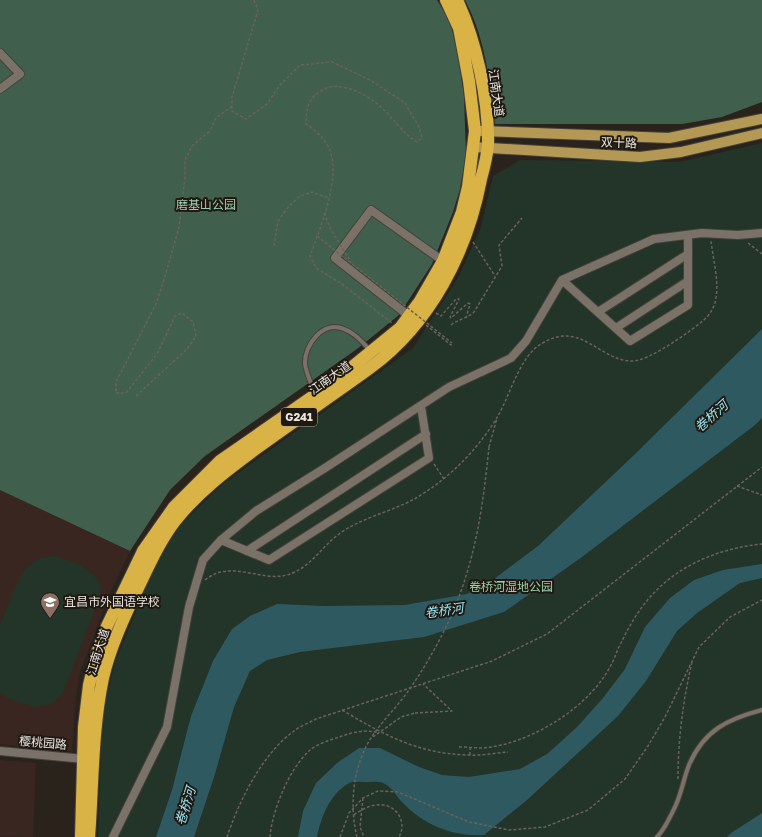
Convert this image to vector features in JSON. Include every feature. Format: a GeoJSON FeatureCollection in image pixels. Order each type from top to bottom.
{"type":"FeatureCollection","features":[{"type":"Feature","properties":{"kind":"highway","name":"江南大道"},"geometry":{"type":"LineString","coordinates":[[89,837],[97,718],[104,677],[114,642],[157,546],[176,520],[198,495],[226,470],[371,367],[400,343],[414,318],[420,301],[443,261],[462,212],[474,147],[474,131],[469,82],[459,28],[446,0]]}},
{"type":"Feature","properties":{"kind":"highway","name":"江南大道"},"geometry":{"type":"LineString","coordinates":[[81,837],[84,727],[89,685],[97,653],[123,591],[143,551],[174,507],[220,461],[316,394],[428,307],[445,281],[460,251],[478,194],[488,148],[482,80],[469,26],[457,0]]}},
{"type":"Feature","properties":{"kind":"main road","name":"双十路"},"geometry":{"type":"LineString","coordinates":[[474,131],[670,138],[762,119]]}},
{"type":"Feature","properties":{"kind":"main road","name":"双十路"},"geometry":{"type":"LineString","coordinates":[[474,147],[640,157],[681,152],[762,133]]}},
{"type":"Feature","properties":{"kind":"street"},"geometry":{"type":"LineString","coordinates":[[0,53],[20,74],[0,89]]}},
{"type":"Feature","properties":{"kind":"street"},"geometry":{"type":"LineString","coordinates":[[414,318],[335,258],[368,212],[372,210],[376,211],[443,261]]}},
{"type":"Feature","properties":{"kind":"street"},"geometry":{"type":"LineString","coordinates":[[113,837],[167,727],[190,607],[203,560],[221,540],[256,511],[449,387],[511,358],[526,341],[562,280],[654,239],[710,233],[738,235],[762,233]]}},
{"type":"Feature","properties":{"kind":"street"},"geometry":{"type":"LineString","coordinates":[[562,280],[630,341],[688,305],[688,235]]}},
{"type":"Feature","properties":{"kind":"street"},"geometry":{"type":"LineString","coordinates":[[598,312],[688,254]]}},
{"type":"Feature","properties":{"kind":"street"},"geometry":{"type":"LineString","coordinates":[[616,328],[688,282]]}},
{"type":"Feature","properties":{"kind":"street"},"geometry":{"type":"LineString","coordinates":[[221,540],[269,560],[429,458],[421,406]]}},
{"type":"Feature","properties":{"kind":"street"},"geometry":{"type":"LineString","coordinates":[[247,551],[426,434]]}},
{"type":"Feature","properties":{"kind":"street","name":"樱桃园路"},"geometry":{"type":"LineString","coordinates":[[0,751],[84,759]]}},
{"type":"Feature","properties":{"kind":"lane"},"geometry":{"type":"LineString","coordinates":[[316,394],[305,365],[311,341],[324,329],[342,328],[354,334],[372,352]]}},
{"type":"Feature","properties":{"kind":"lane"},"geometry":{"type":"LineString","coordinates":[[657,837],[662,832],[678,802],[690,765],[705,738],[734,718],[762,710]]}},
{"type":"Feature","properties":{"kind":"path"},"geometry":{"type":"LineString","coordinates":[[254,0],[258,10],[250,42],[232,97],[232,111],[246,119],[267,104],[279,86],[300,66],[332,62],[370,80],[404,103],[419,127],[422,138],[417,142],[407,136],[381,107],[369,98],[348,88],[328,86],[314,94],[306,109],[306,124],[316,132],[329,148],[334,171],[324,213],[310,256],[316,268],[342,284],[400,328]]}},
{"type":"Feature","properties":{"kind":"path"},"geometry":{"type":"LineString","coordinates":[[136,396],[187,349],[196,336],[193,322],[182,313],[175,316],[157,354],[126,393],[116,393],[116,382],[156,304],[166,273],[179,227],[185,176],[185,160],[192,146],[210,131],[216,118],[232,106]]}},
{"type":"Feature","properties":{"kind":"path"},"geometry":{"type":"LineString","coordinates":[[274,246],[278,221],[289,206],[300,196],[312,192],[328,198]]}},
{"type":"Feature","properties":{"kind":"path"},"geometry":{"type":"LineString","coordinates":[[324,213],[331,230],[352,264]]}},
{"type":"Feature","properties":{"kind":"path"},"geometry":{"type":"LineString","coordinates":[[451,325],[469,317],[474,312],[502,261],[499,245],[522,218]]}},
{"type":"Feature","properties":{"kind":"path"},"geometry":{"type":"LineString","coordinates":[[467,232],[495,276]]}},
{"type":"Feature","properties":{"kind":"path"},"geometry":{"type":"LineString","coordinates":[[204,582],[208,578],[226,570],[271,577],[288,574],[305,566],[335,537],[358,524],[416,498],[444,479],[476,447],[498,415],[528,356],[540,344],[553,338],[570,336],[588,341],[618,359],[634,362],[648,358],[665,348],[706,318],[712,310],[716,297],[716,285],[710,233]]}},
{"type":"Feature","properties":{"kind":"path"},"geometry":{"type":"LineString","coordinates":[[738,235],[762,254]]}},
{"type":"Feature","properties":{"kind":"path"},"geometry":{"type":"LineString","coordinates":[[317,236],[452,342],[451,345],[414,318]]}},
{"type":"Feature","properties":{"kind":"path"},"geometry":{"type":"LineString","coordinates":[[428,307],[441,316],[456,299],[459,299],[450,317],[451,318],[468,303],[470,304],[466,318]]}},
{"type":"Feature","properties":{"kind":"path"},"geometry":{"type":"LineString","coordinates":[[357,837],[353,801],[356,777],[362,757],[371,738],[408,691],[424,667],[451,614],[463,585],[479,526],[484,497],[489,446],[498,415]]}},
{"type":"Feature","properties":{"kind":"path"},"geometry":{"type":"LineString","coordinates":[[429,458],[444,479]]}},
{"type":"Feature","properties":{"kind":"path"},"geometry":{"type":"LineString","coordinates":[[227,837],[234,817],[254,778],[280,742],[295,730],[316,719],[492,661],[547,634],[762,467]]}},
{"type":"Feature","properties":{"kind":"path"},"geometry":{"type":"LineString","coordinates":[[737,486],[762,495]]}},
{"type":"Feature","properties":{"kind":"path"},"geometry":{"type":"LineString","coordinates":[[459,747],[484,748],[516,740],[544,728],[572,711],[592,691],[611,666],[635,616],[653,594],[674,575],[711,556],[731,548],[762,544]]}},
{"type":"Feature","properties":{"kind":"path"},"geometry":{"type":"LineString","coordinates":[[340,837],[349,813],[363,798],[378,791],[398,792],[469,822],[509,830],[545,826],[588,810],[625,779],[644,752],[665,717],[699,647],[730,617],[762,600]]}},
{"type":"Feature","properties":{"kind":"path"},"geometry":{"type":"LineString","coordinates":[[678,781],[678,740],[692,660]]}},
{"type":"Feature","properties":{"kind":"path"},"geometry":{"type":"LineString","coordinates":[[371,738],[401,717],[415,713],[452,711],[422,684]]}},
{"type":"Feature","properties":{"kind":"path"},"geometry":{"type":"LineString","coordinates":[[342,710],[382,734]]}},
{"type":"Feature","properties":{"kind":"path"},"geometry":{"type":"LineString","coordinates":[[270,837],[271,825],[288,781],[296,766],[309,751],[325,742],[354,732],[372,731],[410,746],[442,754],[470,756],[508,752]]}},
{"type":"Feature","properties":{"kind":"path"},"geometry":{"type":"LineString","coordinates":[[470,747],[470,756]]}},
{"type":"Feature","properties":{"kind":"path"},"geometry":{"type":"LineString","coordinates":[[363,798],[360,827],[364,837]]}},
{"type":"Feature","properties":{"kind":"path"},"geometry":{"type":"LineString","coordinates":[[354,815],[364,808],[377,804],[387,805],[398,814],[403,824],[399,837]]}},
{"type":"Feature","properties":{"kind":"shaded area","name":"宜昌市外国语学校"},"geometry":{"type":"Polygon","coordinates":[[[0,490],[130,551],[110,593],[80,672],[76,695],[72,751],[0,744],[0,490]]]}},
{"type":"Feature","properties":{"kind":"shaded area"},"geometry":{"type":"Polygon","coordinates":[[[0,760],[36,763],[33,837],[0,836],[0,760]]]}},
{"type":"Feature","properties":{"kind":"green space","name":"磨基山公园"},"geometry":{"type":"Polygon","coordinates":[[[0,0],[437,0],[450,21],[458,55],[464,96],[466,154],[460,189],[453,212],[432,264],[399,315],[357,349],[205,456],[170,490],[130,551],[0,490],[0,0]]]}},
{"type":"Feature","properties":{"kind":"green space"},"geometry":{"type":"Polygon","coordinates":[[[465,0],[762,0],[762,102],[722,117],[682,124],[495,124],[486,60],[472,14],[465,0]]]}},
{"type":"Feature","properties":{"kind":"green space","name":"卷桥河湿地公园"},"geometry":{"type":"Polygon","coordinates":[[[762,143],[762,837],[98,837],[102,716],[115,662],[158,558],[183,522],[224,483],[413,348],[459,276],[481,227],[493,176],[520,160],[679,162],[762,143]]]}},
{"type":"Feature","properties":{"kind":"green space"},"geometry":{"type":"Polygon","coordinates":[[[54,556],[67,560],[88,570],[98,580],[100,592],[63,693],[50,705],[34,707],[15,701],[6,697],[0,692],[0,624],[15,588],[25,569],[40,558],[54,556]]]}},
{"type":"Feature","properties":{"kind":"water","name":"卷桥河"},"geometry":{"type":"Polygon","coordinates":[[[762,329],[762,418],[755,425],[582,557],[504,612],[424,637],[300,652],[267,660],[250,671],[234,707],[215,774],[194,837],[156,837],[172,790],[191,716],[213,661],[232,629],[250,616],[277,604],[324,606],[405,605],[467,594],[490,582],[538,546],[633,456],[762,329]]]}},
{"type":"Feature","properties":{"kind":"water"},"geometry":{"type":"Polygon","coordinates":[[[762,564],[762,578],[740,583],[697,613],[677,631],[646,681],[618,716],[527,800],[484,835],[451,832],[430,824],[412,811],[390,788],[383,783],[353,782],[342,788],[327,807],[317,837],[298,837],[303,811],[316,783],[337,763],[359,748],[380,748],[419,767],[442,775],[469,777],[520,769],[547,754],[577,727],[603,698],[625,669],[645,627],[670,598],[694,580],[723,570],[762,564]]]}},
{"type":"Feature","properties":{"kind":"water"},"geometry":{"type":"Polygon","coordinates":[[[762,813],[762,837],[727,837],[731,833],[762,813]]]}},
{"type":"Feature","properties":{"kind":"place","name":"宜昌市外国语学校"},"geometry":{"type":"Point","coordinates":[50,619]}}]}
